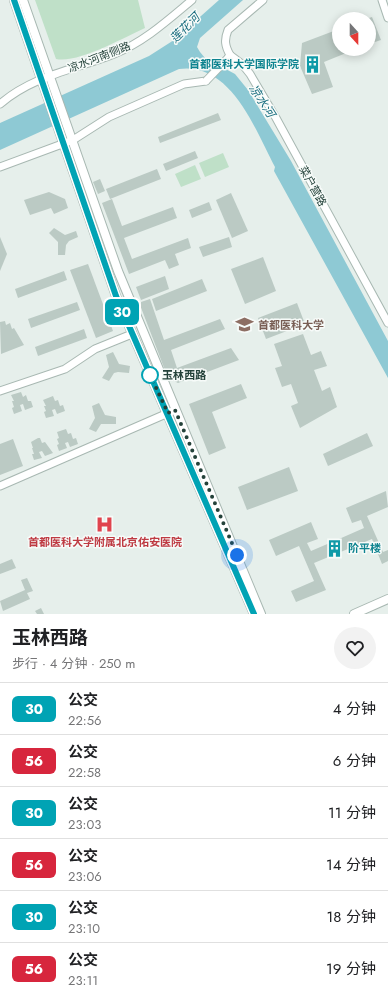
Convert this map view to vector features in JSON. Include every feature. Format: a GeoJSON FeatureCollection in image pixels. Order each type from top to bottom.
{"type":"FeatureCollection","features":[{"type":"Feature","properties":{"kind":"street"},"geometry":{"type":"LineString","coordinates":[[14,0],[42,87],[116,296],[132,334],[171,412],[261,614]]}},
{"type":"Feature","properties":{"kind":"street"},"geometry":{"type":"LineString","coordinates":[[23,0],[118,271],[171,412],[254,614]]}},
{"type":"Feature","properties":{"kind":"street","name":"凉水河南侧路"},"geometry":{"type":"LineString","coordinates":[[0,104],[11,95],[40,78],[51,79],[138,43],[192,0]]}},
{"type":"Feature","properties":{"kind":"street"},"geometry":{"type":"LineString","coordinates":[[0,167],[73,140],[109,117],[184,84],[206,81],[229,57],[226,47],[228,30],[263,0]]}},
{"type":"Feature","properties":{"kind":"street"},"geometry":{"type":"LineString","coordinates":[[382,0],[388,18]]}},
{"type":"Feature","properties":{"kind":"street","name":"菜户营路"},"geometry":{"type":"LineString","coordinates":[[229,57],[242,64],[250,74],[276,118],[388,323]]}},
{"type":"Feature","properties":{"kind":"street"},"geometry":{"type":"LineString","coordinates":[[0,391],[65,369],[95,349],[132,334]]}},
{"type":"Feature","properties":{"kind":"street"},"geometry":{"type":"LineString","coordinates":[[0,486],[171,412]]}},
{"type":"Feature","properties":{"kind":"street"},"geometry":{"type":"LineString","coordinates":[[359,613],[388,599]]}},
{"type":"Feature","properties":{"kind":"green space"},"geometry":{"type":"Polygon","coordinates":[[[35,0],[138,0],[145,28],[88,54],[76,58],[56,59],[35,0]]]}},
{"type":"Feature","properties":{"kind":"green space"},"geometry":{"type":"Polygon","coordinates":[[[223,153],[229,167],[205,177],[199,163],[223,153]]]}},
{"type":"Feature","properties":{"kind":"green space"},"geometry":{"type":"Polygon","coordinates":[[[195,165],[201,179],[181,187],[175,174],[195,165]]]}},
{"type":"Feature","properties":{"kind":"water"},"geometry":{"type":"Polygon","coordinates":[[[219,0],[243,0],[200,38],[197,47],[205,58],[235,74],[248,90],[291,161],[388,341],[388,378],[274,171],[275,167],[250,117],[227,87],[213,76],[197,70],[179,69],[0,150],[0,123],[149,56],[174,40],[219,0]]]}},
{"type":"Feature","properties":{"kind":"building"},"geometry":{"type":"Polygon","coordinates":[[[376,27],[381,40],[376,42],[376,27]]]}},
{"type":"Feature","properties":{"kind":"building","name":"首都医科大学国际学院"},"geometry":{"type":"Polygon","coordinates":[[[332,32],[332,56],[339,56],[324,62],[333,87],[312,94],[300,66],[302,43],[332,32]]]}},
{"type":"Feature","properties":{"kind":"building"},"geometry":{"type":"Polygon","coordinates":[[[218,113],[221,120],[160,143],[158,137],[218,113]]]}},
{"type":"Feature","properties":{"kind":"building"},"geometry":{"type":"Polygon","coordinates":[[[195,151],[198,158],[166,171],[163,164],[195,151]]]}},
{"type":"Feature","properties":{"kind":"building"},"geometry":{"type":"Polygon","coordinates":[[[157,169],[161,179],[110,199],[106,189],[157,169]]]}},
{"type":"Feature","properties":{"kind":"building"},"geometry":{"type":"Polygon","coordinates":[[[100,179],[105,191],[98,194],[93,182],[100,179]]]}},
{"type":"Feature","properties":{"kind":"building"},"geometry":{"type":"Polygon","coordinates":[[[49,192],[65,199],[68,208],[54,214],[51,208],[30,215],[24,200],[49,192]]]}},
{"type":"Feature","properties":{"kind":"building"},"geometry":{"type":"Polygon","coordinates":[[[231,193],[248,231],[232,238],[216,200],[231,193]]]}},
{"type":"Feature","properties":{"kind":"building"},"geometry":{"type":"Polygon","coordinates":[[[112,199],[122,226],[173,207],[177,218],[124,238],[132,259],[188,238],[191,248],[175,254],[179,265],[169,269],[165,260],[129,274],[102,203],[112,199]]]}},
{"type":"Feature","properties":{"kind":"building"},"geometry":{"type":"Polygon","coordinates":[[[209,202],[212,210],[192,218],[189,210],[209,202]]]}},
{"type":"Feature","properties":{"kind":"building"},"geometry":{"type":"Polygon","coordinates":[[[54,228],[65,235],[76,231],[78,237],[69,241],[66,245],[65,255],[58,255],[58,242],[49,233],[54,228]]]}},
{"type":"Feature","properties":{"kind":"building"},"geometry":{"type":"Polygon","coordinates":[[[0,237],[7,254],[0,271],[0,237]]]}},
{"type":"Feature","properties":{"kind":"building"},"geometry":{"type":"Polygon","coordinates":[[[229,237],[232,247],[203,257],[199,247],[229,237]]]}},
{"type":"Feature","properties":{"kind":"building"},"geometry":{"type":"Polygon","coordinates":[[[263,257],[276,291],[245,304],[231,269],[263,257]]]}},
{"type":"Feature","properties":{"kind":"building"},"geometry":{"type":"Polygon","coordinates":[[[88,264],[113,331],[96,338],[70,270],[88,264]]]}},
{"type":"Feature","properties":{"kind":"building"},"geometry":{"type":"Polygon","coordinates":[[[64,271],[67,280],[18,298],[15,289],[64,271]]]}},
{"type":"Feature","properties":{"kind":"building"},"geometry":{"type":"Polygon","coordinates":[[[165,276],[169,289],[141,300],[136,287],[165,276]]]}},
{"type":"Feature","properties":{"kind":"building"},"geometry":{"type":"Polygon","coordinates":[[[202,279],[207,291],[156,311],[152,299],[202,279]]]}},
{"type":"Feature","properties":{"kind":"building"},"geometry":{"type":"Polygon","coordinates":[[[150,299],[164,340],[220,319],[225,329],[171,350],[177,368],[231,348],[239,360],[178,383],[168,378],[140,305],[141,302],[150,299]]]}},
{"type":"Feature","properties":{"kind":"building"},"geometry":{"type":"Polygon","coordinates":[[[77,302],[80,310],[31,328],[28,319],[77,302]]]}},
{"type":"Feature","properties":{"kind":"building"},"geometry":{"type":"Polygon","coordinates":[[[297,303],[305,324],[266,339],[258,318],[297,303]]]}},
{"type":"Feature","properties":{"kind":"building"},"geometry":{"type":"Polygon","coordinates":[[[5,321],[6,325],[10,323],[12,329],[14,328],[24,345],[1,354],[0,322],[5,321]]]}},
{"type":"Feature","properties":{"kind":"building"},"geometry":{"type":"Polygon","coordinates":[[[84,329],[87,338],[38,356],[35,347],[84,329]]]}},
{"type":"Feature","properties":{"kind":"building"},"geometry":{"type":"Polygon","coordinates":[[[303,334],[311,355],[321,351],[327,366],[314,370],[322,391],[330,387],[337,407],[300,428],[291,406],[298,403],[291,384],[282,387],[275,368],[282,366],[274,344],[303,334]]]}},
{"type":"Feature","properties":{"kind":"building"},"geometry":{"type":"Polygon","coordinates":[[[113,352],[119,364],[130,366],[129,373],[114,373],[109,381],[102,378],[109,367],[106,355],[113,352]]]}},
{"type":"Feature","properties":{"kind":"building"},"geometry":{"type":"Polygon","coordinates":[[[241,384],[247,398],[212,412],[226,448],[209,455],[189,404],[241,384]]]}},
{"type":"Feature","properties":{"kind":"building"},"geometry":{"type":"Polygon","coordinates":[[[21,392],[23,397],[26,395],[28,401],[31,401],[33,407],[25,410],[23,404],[20,405],[22,411],[14,414],[12,401],[14,401],[11,395],[21,392]]]}},
{"type":"Feature","properties":{"kind":"building"},"geometry":{"type":"Polygon","coordinates":[[[53,396],[55,401],[58,400],[60,406],[63,405],[65,411],[57,414],[55,409],[52,410],[54,416],[46,418],[44,406],[46,406],[43,400],[53,396]]]}},
{"type":"Feature","properties":{"kind":"building"},"geometry":{"type":"Polygon","coordinates":[[[99,403],[105,415],[116,417],[116,424],[101,424],[96,432],[89,429],[95,418],[92,406],[99,403]]]}},
{"type":"Feature","properties":{"kind":"building"},"geometry":{"type":"Polygon","coordinates":[[[66,429],[68,434],[71,433],[73,439],[76,438],[78,444],[70,447],[68,442],[65,443],[67,448],[59,451],[57,439],[59,438],[57,432],[66,429]]]}},
{"type":"Feature","properties":{"kind":"building"},"geometry":{"type":"Polygon","coordinates":[[[367,433],[373,446],[328,466],[323,454],[367,433]]]}},
{"type":"Feature","properties":{"kind":"building"},"geometry":{"type":"Polygon","coordinates":[[[40,438],[42,443],[45,442],[53,453],[45,456],[42,451],[39,452],[42,458],[34,460],[31,442],[40,438]]]}},
{"type":"Feature","properties":{"kind":"building"},"geometry":{"type":"Polygon","coordinates":[[[13,439],[23,466],[0,475],[0,444],[13,439]]]}},
{"type":"Feature","properties":{"kind":"building"},"geometry":{"type":"Polygon","coordinates":[[[289,467],[298,491],[247,510],[238,487],[289,467]]]}},
{"type":"Feature","properties":{"kind":"building","name":"阶平楼"},"geometry":{"type":"Polygon","coordinates":[[[386,491],[388,507],[367,516],[383,552],[388,550],[388,561],[382,564],[372,539],[314,563],[326,590],[296,602],[291,591],[314,581],[299,546],[276,556],[269,540],[311,522],[318,539],[307,543],[311,551],[364,528],[361,520],[352,523],[346,508],[386,491]]]}},
{"type":"Feature","properties":{"kind":"building"},"geometry":{"type":"Polygon","coordinates":[[[12,559],[16,568],[0,574],[0,564],[12,559]]]}},
{"type":"Feature","properties":{"kind":"building"},"geometry":{"type":"Polygon","coordinates":[[[27,578],[33,591],[27,593],[30,599],[3,611],[0,601],[25,590],[21,580],[27,578]]]}},
{"type":"Feature","properties":{"kind":"building"},"geometry":{"type":"Polygon","coordinates":[[[41,608],[44,614],[37,614],[35,611],[41,608]]]}},
{"type":"Feature","properties":{"kind":"bus line","name":"30"},"geometry":{"type":"LineString","coordinates":[[14,0],[46,99],[116,296],[254,614]]}},
{"type":"Feature","properties":{"kind":"place","name":"首都医科大学国际学院"},"geometry":{"type":"Point","coordinates":[312,64]}},
{"type":"Feature","properties":{"kind":"place","name":"首都医科大学"},"geometry":{"type":"Point","coordinates":[245,325]}},
{"type":"Feature","properties":{"kind":"place","name":"玉林西路"},"geometry":{"type":"Point","coordinates":[150,375]}},
{"type":"Feature","properties":{"kind":"place","name":"首都医科大学附属北京佑安医院"},"geometry":{"type":"Point","coordinates":[105,524]}},
{"type":"Feature","properties":{"kind":"place","name":"阶平楼"},"geometry":{"type":"Point","coordinates":[335,548]}},
{"type":"Feature","properties":{"kind":"route"},"geometry":{"type":"LineString","coordinates":[[150,375],[168,413],[175,410],[237,555]]}},
{"type":"Feature","properties":{"kind":"water label","name":"莲花河"},"geometry":{"type":"Point","coordinates":[185,28]}},
{"type":"Feature","properties":{"kind":"water label","name":"凉水河"},"geometry":{"type":"Point","coordinates":[262,101]}}]}
